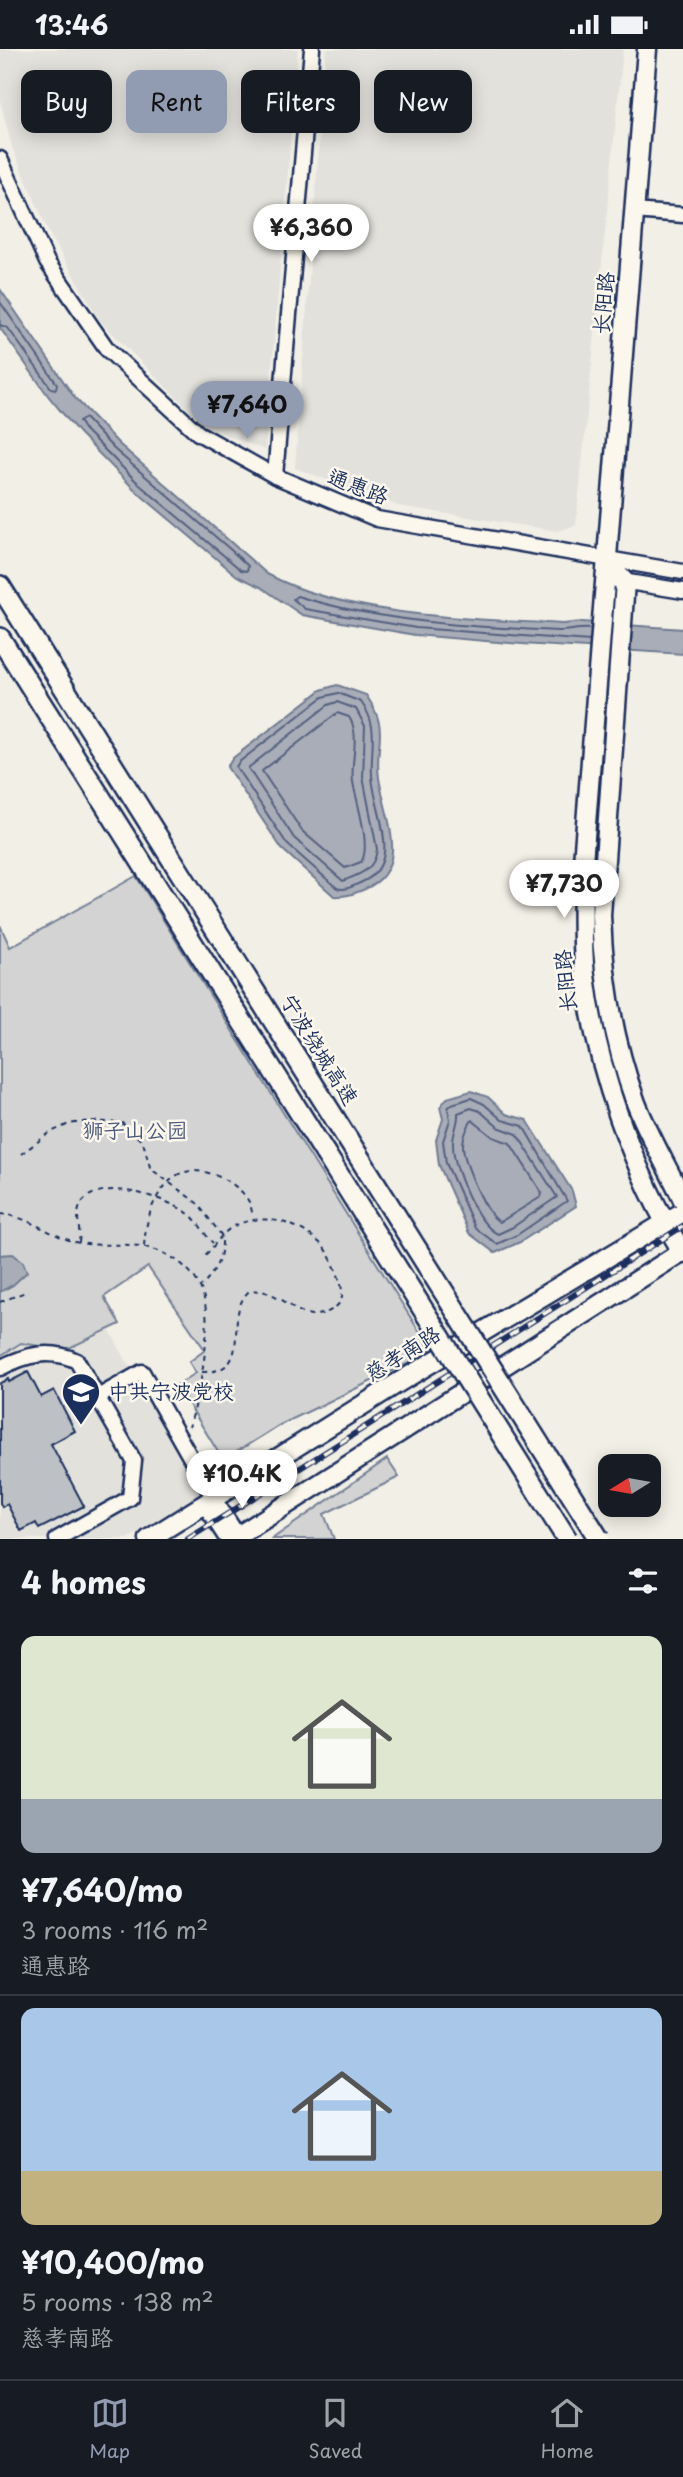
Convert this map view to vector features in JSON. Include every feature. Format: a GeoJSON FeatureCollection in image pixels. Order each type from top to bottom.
{"type":"FeatureCollection","features":[{"type":"Feature","properties":{"kind":"highway","name":"宁波绕城高速"},"geometry":{"type":"LineString","coordinates":[[0,586],[599,1539]]}},
{"type":"Feature","properties":{"kind":"highway"},"geometry":{"type":"LineString","coordinates":[[0,638],[567,1539]]}},
{"type":"Feature","properties":{"kind":"main road","name":"长阳路"},"geometry":{"type":"LineString","coordinates":[[647,49],[583,862],[585,974],[605,1069],[628,1139],[663,1222],[683,1252]]}},
{"type":"Feature","properties":{"kind":"main road"},"geometry":{"type":"LineString","coordinates":[[605,569],[625,582]]}},
{"type":"Feature","properties":{"kind":"main road","name":"长阳路"},"geometry":{"type":"LineString","coordinates":[[625,582],[601,915],[602,960],[615,1037],[637,1105],[683,1200]]}},
{"type":"Feature","properties":{"kind":"main road","name":"慈孝南路"},"geometry":{"type":"LineString","coordinates":[[149,1539],[401,1381],[683,1212]]}},
{"type":"Feature","properties":{"kind":"main road"},"geometry":{"type":"LineString","coordinates":[[235,1538],[683,1252]]}},
{"type":"Feature","properties":{"kind":"street"},"geometry":{"type":"LineString","coordinates":[[275,476],[312,49]]}},
{"type":"Feature","properties":{"kind":"street","name":"通惠路"},"geometry":{"type":"LineString","coordinates":[[0,159],[47,262],[107,349],[198,433],[275,476],[377,519],[605,569],[683,572]]}},
{"type":"Feature","properties":{"kind":"street"},"geometry":{"type":"LineString","coordinates":[[634,211],[683,215]]}},
{"type":"Feature","properties":{"kind":"street"},"geometry":{"type":"LineString","coordinates":[[625,582],[683,591]]}},
{"type":"Feature","properties":{"kind":"street"},"geometry":{"type":"LineString","coordinates":[[0,1368],[30,1355],[51,1353],[76,1361],[134,1461],[130,1498],[57,1539]]}},
{"type":"Feature","properties":{"kind":"street"},"geometry":{"type":"LineString","coordinates":[[98,1397],[142,1372],[180,1439],[210,1502],[235,1538]]}},
{"type":"Feature","properties":{"kind":"path"},"geometry":{"type":"LineString","coordinates":[[21,1154],[51,1132],[69,1124],[90,1121],[122,1123],[143,1142],[150,1167],[197,1203],[222,1236],[220,1258],[212,1275],[200,1286]]}},
{"type":"Feature","properties":{"kind":"path"},"geometry":{"type":"LineString","coordinates":[[144,1247],[148,1214],[156,1198],[181,1174],[205,1172],[238,1188],[248,1201],[253,1218]]}},
{"type":"Feature","properties":{"kind":"path"},"geometry":{"type":"LineString","coordinates":[[79,1242],[79,1208],[85,1199],[106,1190],[156,1198],[190,1214],[214,1244]]}},
{"type":"Feature","properties":{"kind":"path"},"geometry":{"type":"LineString","coordinates":[[0,1214],[18,1217],[48,1233],[79,1242],[144,1247],[176,1259],[190,1271],[200,1286],[206,1316],[202,1372],[189,1426],[180,1439]]}},
{"type":"Feature","properties":{"kind":"path"},"geometry":{"type":"LineString","coordinates":[[202,1372],[222,1369],[229,1364],[234,1355],[239,1308],[249,1291],[268,1292],[282,1297],[292,1307],[310,1316],[320,1315],[337,1307],[342,1298],[340,1283],[321,1244],[293,1227],[270,1219],[253,1218],[229,1229],[205,1255]]}},
{"type":"Feature","properties":{"kind":"path"},"geometry":{"type":"LineString","coordinates":[[0,1302],[28,1291]]}},
{"type":"Feature","properties":{"kind":"shaded area"},"geometry":{"type":"Polygon","coordinates":[[[0,49],[298,49],[296,70],[241,70],[241,133],[291,133],[265,450],[207,428],[101,322],[49,233],[12,147],[0,101],[0,49]]]}},
{"type":"Feature","properties":{"kind":"shaded area"},"geometry":{"type":"Polygon","coordinates":[[[326,49],[623,49],[576,525],[558,531],[398,506],[295,468],[320,133],[360,133],[360,70],[324,70],[326,49]]]}},
{"type":"Feature","properties":{"kind":"shaded area","name":"中共宁波党校"},"geometry":{"type":"Polygon","coordinates":[[[110,1331],[200,1495],[128,1539],[0,1539],[0,1358],[21,1344],[65,1351],[110,1331]]]}},
{"type":"Feature","properties":{"kind":"green space","name":"狮子山公园"},"geometry":{"type":"Polygon","coordinates":[[[136,876],[432,1352],[280,1425],[223,1460],[177,1385],[196,1373],[189,1362],[205,1350],[148,1267],[104,1297],[120,1324],[65,1350],[21,1343],[0,1356],[0,925],[10,947],[136,876]]]}},
{"type":"Feature","properties":{"kind":"green space"},"geometry":{"type":"Polygon","coordinates":[[[387,1459],[399,1477],[324,1514],[334,1539],[272,1539],[387,1459]]]}},
{"type":"Feature","properties":{"kind":"water"},"geometry":{"type":"Polygon","coordinates":[[[0,289],[75,398],[119,444],[267,574],[334,599],[411,613],[490,620],[563,624],[582,622],[683,629],[683,654],[415,635],[302,615],[261,587],[237,576],[137,492],[79,433],[49,397],[0,328],[0,289]]]}},
{"type":"Feature","properties":{"kind":"water"},"geometry":{"type":"Polygon","coordinates":[[[337,685],[366,695],[378,718],[379,778],[390,825],[392,855],[388,868],[379,880],[361,891],[334,896],[282,849],[227,767],[233,758],[321,690],[337,685]]]}},
{"type":"Feature","properties":{"kind":"water"},"geometry":{"type":"Polygon","coordinates":[[[471,1091],[488,1097],[506,1114],[527,1120],[572,1191],[576,1206],[520,1242],[495,1253],[469,1233],[439,1165],[436,1140],[443,1119],[440,1107],[447,1098],[471,1091]]]}},
{"type":"Feature","properties":{"kind":"water"},"geometry":{"type":"Polygon","coordinates":[[[13,1254],[23,1262],[27,1272],[13,1285],[0,1292],[0,1255],[13,1254]]]}},
{"type":"Feature","properties":{"kind":"building"},"geometry":{"type":"Polygon","coordinates":[[[28,1372],[41,1397],[54,1390],[75,1431],[51,1444],[84,1506],[39,1529],[36,1523],[21,1531],[7,1504],[2,1507],[0,1503],[0,1383],[8,1379],[9,1382],[28,1372]]]}},
{"type":"Feature","properties":{"kind":"railway"},"geometry":{"type":"LineString","coordinates":[[188,1539],[683,1226]]}},
{"type":"Feature","properties":{"kind":"place","name":"中共宁波党校"},"geometry":{"type":"Point","coordinates":[81,1426]}}]}
